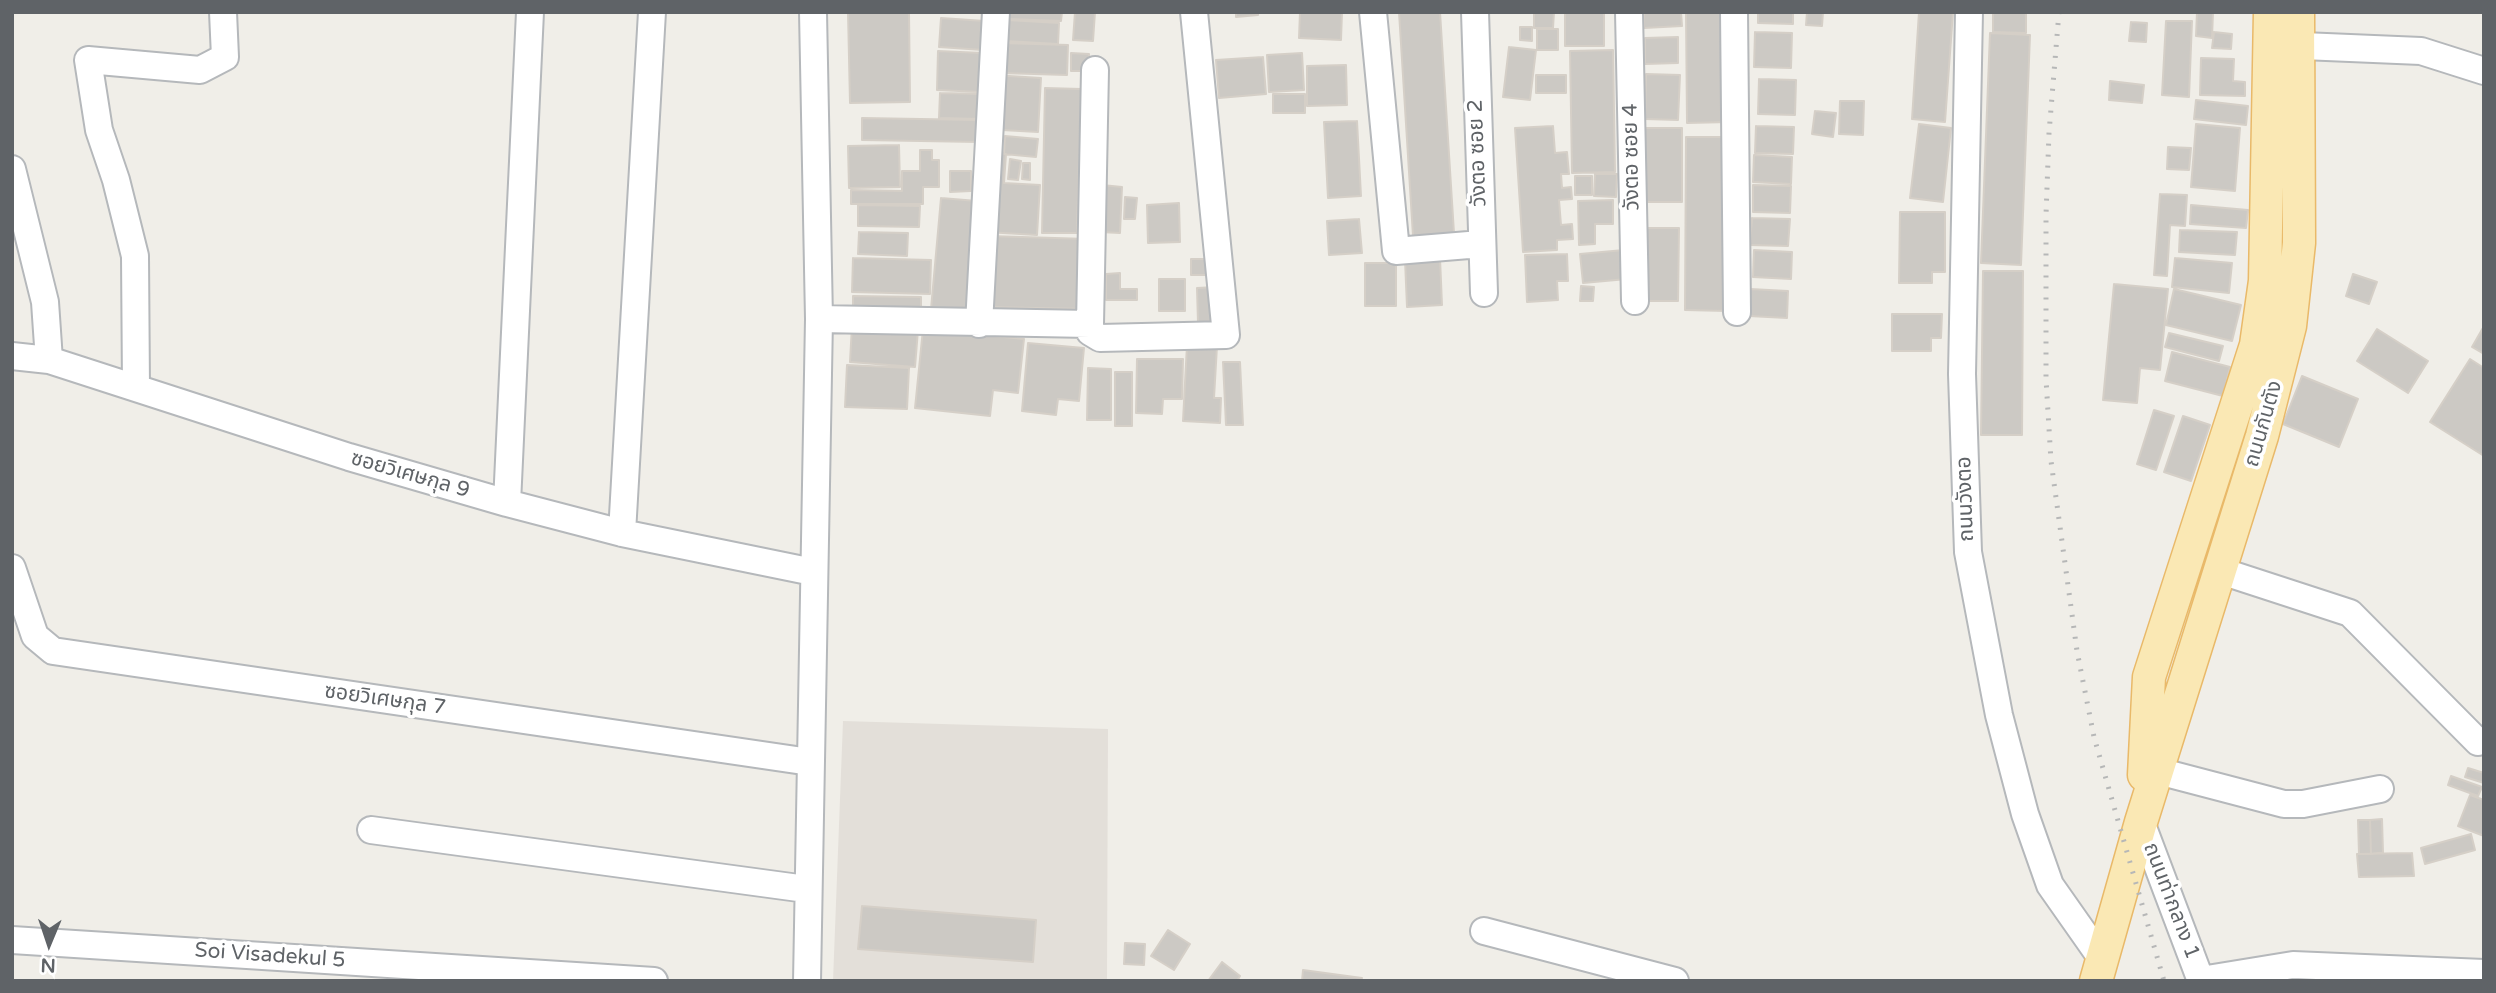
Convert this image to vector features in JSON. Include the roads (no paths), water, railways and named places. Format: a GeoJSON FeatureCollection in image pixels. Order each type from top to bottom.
{"type":"FeatureCollection","features":[{"type":"Feature","properties":{"kind":"main road","name":"ถนนกันตัง"},"geometry":{"type":"LineString","coordinates":[[2099,970],[2141,822],[2262,436],[2290,326],[2299,243],[2284,45],[2270,12]]}},
{"type":"Feature","properties":{"kind":"main road","name":"ถนนกันตัง"},"geometry":{"type":"LineString","coordinates":[[2141,822],[2149,677],[2256,345],[2266,281],[2284,45],[2298,12]]}},
{"type":"Feature","properties":{"kind":"street"},"geometry":{"type":"LineString","coordinates":[[136,388],[135,256],[116,180],[99,130],[88,60],[200,70],[225,57],[223,12]]}},
{"type":"Feature","properties":{"kind":"street"},"geometry":{"type":"LineString","coordinates":[[507,503],[530,12]]}},
{"type":"Feature","properties":{"kind":"street"},"geometry":{"type":"LineString","coordinates":[[622,533],[652,12]]}},
{"type":"Feature","properties":{"kind":"street"},"geometry":{"type":"LineString","coordinates":[[807,981],[806,889],[820,319],[813,12]]}},
{"type":"Feature","properties":{"kind":"street"},"geometry":{"type":"LineString","coordinates":[[979,324],[996,12]]}},
{"type":"Feature","properties":{"kind":"street"},"geometry":{"type":"LineString","coordinates":[[1095,70],[1090,332],[1100,338],[1226,335],[1194,12]]}},
{"type":"Feature","properties":{"kind":"street"},"geometry":{"type":"LineString","coordinates":[[1373,12],[1396,251],[1481,244]]}},
{"type":"Feature","properties":{"kind":"street","name":"วังตอ ซอย 2"},"geometry":{"type":"LineString","coordinates":[[1475,12],[1484,293]]}},
{"type":"Feature","properties":{"kind":"street","name":"วังตอ ซอย 4"},"geometry":{"type":"LineString","coordinates":[[1629,12],[1635,301]]}},
{"type":"Feature","properties":{"kind":"street"},"geometry":{"type":"LineString","coordinates":[[1734,12],[1737,312]]}},
{"type":"Feature","properties":{"kind":"street","name":"ถนนวังตอ"},"geometry":{"type":"LineString","coordinates":[[1969,12],[1962,374],[1968,552],[1999,715],[2025,814],[2050,885],[2099,970]]}},
{"type":"Feature","properties":{"kind":"street"},"geometry":{"type":"LineString","coordinates":[[2284,45],[2421,51],[2484,71]]}},
{"type":"Feature","properties":{"kind":"street"},"geometry":{"type":"LineString","coordinates":[[12,169],[45,302],[48,360]]}},
{"type":"Feature","properties":{"kind":"street"},"geometry":{"type":"LineString","coordinates":[[820,319],[1090,324]]}},
{"type":"Feature","properties":{"kind":"street","name":"ซอยวิเศษกุล 9"},"geometry":{"type":"LineString","coordinates":[[12,356],[48,360],[349,457],[507,503],[622,533],[813,572]]}},
{"type":"Feature","properties":{"kind":"street","name":"ซอยวิเศษกุล 7"},"geometry":{"type":"LineString","coordinates":[[12,568],[24,635],[53,651],[810,762]]}},
{"type":"Feature","properties":{"kind":"street"},"geometry":{"type":"LineString","coordinates":[[2218,570],[2350,612],[2479,742]]}},
{"type":"Feature","properties":{"kind":"street"},"geometry":{"type":"LineString","coordinates":[[2158,771],[2284,804],[2304,804],[2380,789]]}},
{"type":"Feature","properties":{"kind":"street","name":"ถนนท่ากลาง 1"},"geometry":{"type":"LineString","coordinates":[[2141,822],[2201,981]]}},
{"type":"Feature","properties":{"kind":"street"},"geometry":{"type":"LineString","coordinates":[[371,830],[806,889]]}},
{"type":"Feature","properties":{"kind":"street"},"geometry":{"type":"LineString","coordinates":[[1484,930],[1675,981]]}},
{"type":"Feature","properties":{"kind":"street","name":"Soi Visadekul 5"},"geometry":{"type":"LineString","coordinates":[[12,940],[654,981]]}},
{"type":"Feature","properties":{"kind":"street"},"geometry":{"type":"LineString","coordinates":[[2201,981],[2293,965],[2484,973]]}},
{"type":"Feature","properties":{"kind":"railway"},"geometry":{"type":"LineString","coordinates":[[2059,12],[2049,133],[2046,215],[2046,379],[2051,461],[2077,651],[2094,737],[2164,981]]}}]}
